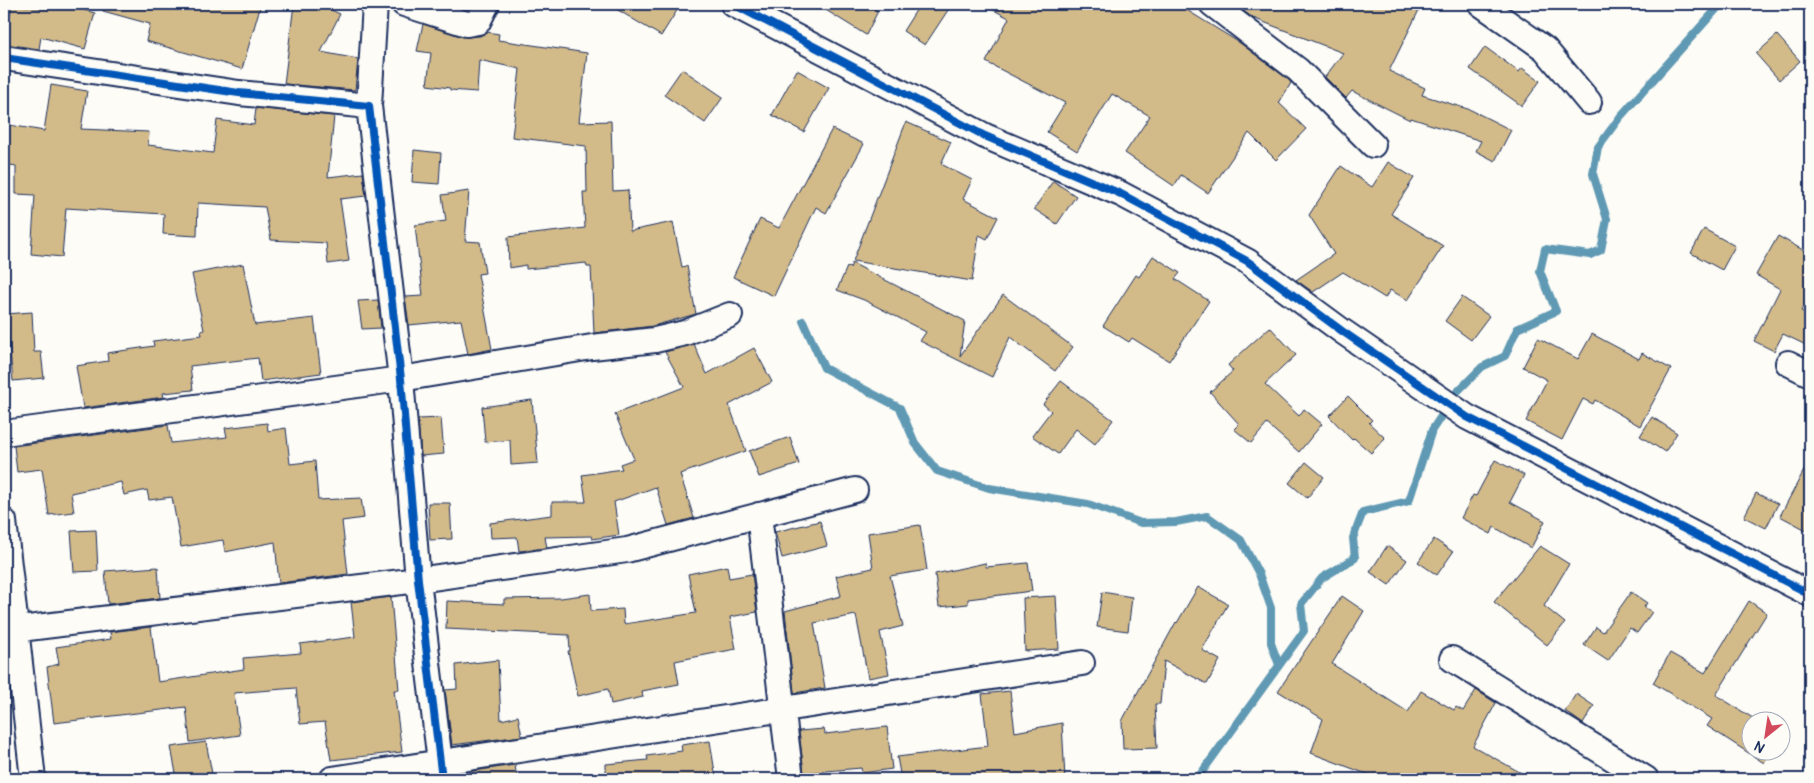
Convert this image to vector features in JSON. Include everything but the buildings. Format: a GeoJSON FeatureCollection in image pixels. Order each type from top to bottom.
{"type":"FeatureCollection","features":[{"type":"Feature","properties":{"kind":"street"},"geometry":{"type":"LineString","coordinates":[[375,4],[369,106],[401,379],[418,580],[440,770]]}},
{"type":"Feature","properties":{"kind":"street"},"geometry":{"type":"LineString","coordinates":[[404,4],[467,24],[478,22],[487,4]]}},
{"type":"Feature","properties":{"kind":"street"},"geometry":{"type":"LineString","coordinates":[[733,4],[985,136],[1121,194],[1247,261],[1342,331],[1467,417],[1810,594]]}},
{"type":"Feature","properties":{"kind":"street"},"geometry":{"type":"LineString","coordinates":[[1212,4],[1298,70],[1373,145]]}},
{"type":"Feature","properties":{"kind":"street"},"geometry":{"type":"LineString","coordinates":[[1481,4],[1544,49],[1589,102]]}},
{"type":"Feature","properties":{"kind":"street"},"geometry":{"type":"LineString","coordinates":[[4,58],[239,93],[369,106]]}},
{"type":"Feature","properties":{"kind":"street"},"geometry":{"type":"LineString","coordinates":[[4,433],[401,379],[592,347],[655,340],[685,333],[730,315]]}},
{"type":"Feature","properties":{"kind":"street"},"geometry":{"type":"LineString","coordinates":[[1788,363],[1810,374]]}},
{"type":"Feature","properties":{"kind":"street"},"geometry":{"type":"LineString","coordinates":[[10,630],[418,580],[627,550],[854,490]]}},
{"type":"Feature","properties":{"kind":"street"},"geometry":{"type":"LineString","coordinates":[[759,515],[781,709],[791,779]]}},
{"type":"Feature","properties":{"kind":"street"},"geometry":{"type":"LineString","coordinates":[[4,521],[10,630],[33,779]]}},
{"type":"Feature","properties":{"kind":"street"},"geometry":{"type":"LineString","coordinates":[[1452,659],[1646,779]]}},
{"type":"Feature","properties":{"kind":"street"},"geometry":{"type":"LineString","coordinates":[[332,779],[440,770],[781,709],[1082,663]]}},
{"type":"Feature","properties":{"kind":"waterway"},"geometry":{"type":"LineString","coordinates":[[1197,779],[1304,631],[1301,604],[1322,578],[1355,558],[1353,538],[1363,512],[1409,501],[1432,430],[1457,392],[1482,367],[1505,356],[1517,329],[1556,311],[1540,271],[1545,249],[1590,255],[1601,250],[1607,219],[1593,174],[1598,147],[1620,117],[1721,4]]}},
{"type":"Feature","properties":{"kind":"waterway"},"geometry":{"type":"LineString","coordinates":[[803,321],[824,368],[900,408],[915,443],[937,471],[989,488],[1088,504],[1141,523],[1176,522],[1207,516],[1241,540],[1259,574],[1271,608],[1271,643],[1279,665]]}},
{"type":"Feature","properties":{"kind":"cycle path"},"geometry":{"type":"LineString","coordinates":[[733,4],[985,136],[1121,194],[1247,261],[1342,331],[1467,417],[1810,594]]}},
{"type":"Feature","properties":{"kind":"cycle path"},"geometry":{"type":"LineString","coordinates":[[4,58],[239,93],[369,106],[401,379],[418,580],[442,779]]}}]}
